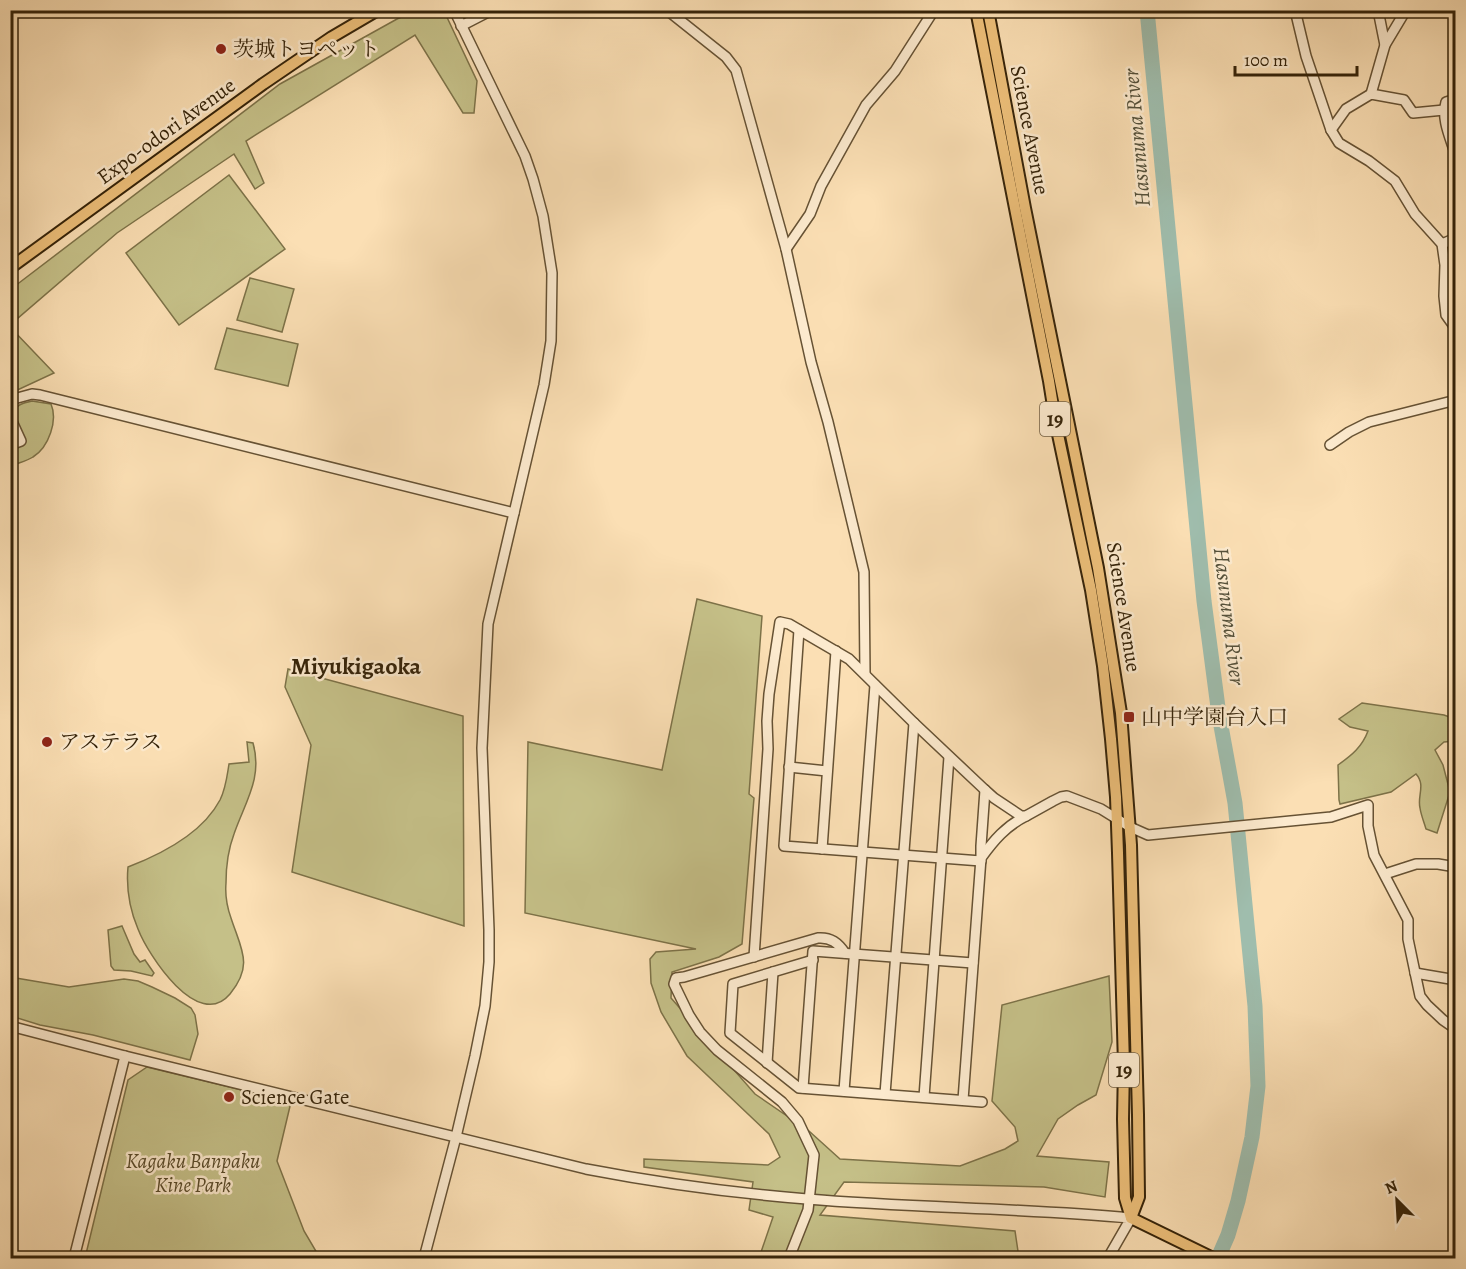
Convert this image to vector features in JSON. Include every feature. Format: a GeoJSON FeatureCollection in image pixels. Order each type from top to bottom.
{"type":"FeatureCollection","features":[{"type":"Feature","properties":{"kind":"main road","name":"Expo-odori Avenue"},"geometry":{"type":"LineString","coordinates":[[10,268],[263,84],[332,37],[378,10]]}},
{"type":"Feature","properties":{"kind":"main road","name":"Science Avenue"},"geometry":{"type":"LineString","coordinates":[[976,10],[1056,425],[1091,590],[1104,677],[1117,819],[1124,1065],[1125,1198],[1131,1218]]}},
{"type":"Feature","properties":{"kind":"main road","name":"Science Avenue"},"geometry":{"type":"LineString","coordinates":[[988,10],[1023,197],[1098,568],[1121,713],[1130,827],[1139,1191],[1131,1218]]}},
{"type":"Feature","properties":{"kind":"main road"},"geometry":{"type":"LineString","coordinates":[[1131,1218],[1208,1256]]}},
{"type":"Feature","properties":{"kind":"street"},"geometry":{"type":"LineString","coordinates":[[424,1258],[456,1137],[475,1056],[486,995],[489,930],[482,748],[488,624],[544,385],[551,341],[552,273],[543,216],[528,164],[454,10]]}},
{"type":"Feature","properties":{"kind":"street"},"geometry":{"type":"LineString","coordinates":[[461,26],[492,10]]}},
{"type":"Feature","properties":{"kind":"street"},"geometry":{"type":"LineString","coordinates":[[667,10],[726,57],[736,70],[786,249],[811,362],[828,422],[864,572],[865,674]]}},
{"type":"Feature","properties":{"kind":"street"},"geometry":{"type":"LineString","coordinates":[[786,249],[810,214],[820,186],[866,105],[895,71],[934,10]]}},
{"type":"Feature","properties":{"kind":"street"},"geometry":{"type":"LineString","coordinates":[[1295,10],[1306,56],[1331,130],[1339,143],[1369,161],[1395,181],[1415,214],[1442,244],[1445,265],[1446,315],[1455,328]]}},
{"type":"Feature","properties":{"kind":"street"},"geometry":{"type":"LineString","coordinates":[[1377,10],[1385,45]]}},
{"type":"Feature","properties":{"kind":"street"},"geometry":{"type":"LineString","coordinates":[[1371,94],[1385,45],[1406,10]]}},
{"type":"Feature","properties":{"kind":"street"},"geometry":{"type":"LineString","coordinates":[[1331,130],[1346,109],[1371,94],[1404,100],[1413,113],[1444,110]]}},
{"type":"Feature","properties":{"kind":"street"},"geometry":{"type":"LineString","coordinates":[[1455,99],[1446,102],[1444,110],[1447,131],[1455,156]]}},
{"type":"Feature","properties":{"kind":"street"},"geometry":{"type":"LineString","coordinates":[[1442,244],[1455,238]]}},
{"type":"Feature","properties":{"kind":"street"},"geometry":{"type":"LineString","coordinates":[[10,400],[32,393],[514,513]]}},
{"type":"Feature","properties":{"kind":"street"},"geometry":{"type":"LineString","coordinates":[[1330,445],[1369,422],[1455,400]]}},
{"type":"Feature","properties":{"kind":"street"},"geometry":{"type":"LineString","coordinates":[[10,417],[21,441],[10,445]]}},
{"type":"Feature","properties":{"kind":"street"},"geometry":{"type":"LineString","coordinates":[[754,957],[768,749],[769,694],[780,622],[789,624],[849,659],[985,790],[1020,816],[1026,816]]}},
{"type":"Feature","properties":{"kind":"street"},"geometry":{"type":"LineString","coordinates":[[800,630],[784,846],[981,860]]}},
{"type":"Feature","properties":{"kind":"street"},"geometry":{"type":"LineString","coordinates":[[822,849],[836,651]]}},
{"type":"Feature","properties":{"kind":"street"},"geometry":{"type":"LineString","coordinates":[[844,1091],[850,954],[862,852],[875,685]]}},
{"type":"Feature","properties":{"kind":"street"},"geometry":{"type":"LineString","coordinates":[[885,1095],[914,723]]}},
{"type":"Feature","properties":{"kind":"street"},"geometry":{"type":"LineString","coordinates":[[924,1097],[950,757]]}},
{"type":"Feature","properties":{"kind":"street"},"geometry":{"type":"LineString","coordinates":[[789,767],[827,771]]}},
{"type":"Feature","properties":{"kind":"street"},"geometry":{"type":"LineString","coordinates":[[963,1100],[985,790]]}},
{"type":"Feature","properties":{"kind":"street"},"geometry":{"type":"LineString","coordinates":[[981,860],[1010,825],[1053,801],[1067,796],[1101,809],[1148,835],[1331,817],[1368,805],[1368,826],[1374,855],[1408,920],[1408,939],[1420,996],[1426,1005],[1455,1029]]}},
{"type":"Feature","properties":{"kind":"street"},"geometry":{"type":"LineString","coordinates":[[1385,874],[1416,864],[1455,867]]}},
{"type":"Feature","properties":{"kind":"street"},"geometry":{"type":"LineString","coordinates":[[789,1258],[808,1210],[814,1155],[798,1120],[782,1102],[717,1050],[700,1032],[674,984],[676,978],[684,978],[818,938],[831,939],[850,954]]}},
{"type":"Feature","properties":{"kind":"street"},"geometry":{"type":"LineString","coordinates":[[803,1088],[813,951],[973,963]]}},
{"type":"Feature","properties":{"kind":"street"},"geometry":{"type":"LineString","coordinates":[[813,960],[734,984],[730,1033],[799,1088],[982,1102]]}},
{"type":"Feature","properties":{"kind":"street"},"geometry":{"type":"LineString","coordinates":[[767,1063],[773,972]]}},
{"type":"Feature","properties":{"kind":"street"},"geometry":{"type":"LineString","coordinates":[[1415,973],[1455,980]]}},
{"type":"Feature","properties":{"kind":"street"},"geometry":{"type":"LineString","coordinates":[[10,1026],[586,1169],[634,1178],[743,1194],[810,1200],[1131,1218],[1108,1258]]}},
{"type":"Feature","properties":{"kind":"street"},"geometry":{"type":"LineString","coordinates":[[74,1258],[125,1056]]}},
{"type":"Feature","properties":{"kind":"green space"},"geometry":{"type":"Polygon","coordinates":[[[416,10],[444,11],[477,81],[474,113],[463,113],[415,35],[246,141],[264,183],[255,189],[234,154],[117,233],[11,324],[11,289],[280,84],[416,10]]]}},
{"type":"Feature","properties":{"kind":"green space"},"geometry":{"type":"Polygon","coordinates":[[[229,175],[285,249],[179,325],[126,253],[229,175]]]}},
{"type":"Feature","properties":{"kind":"green space"},"geometry":{"type":"Polygon","coordinates":[[[250,278],[294,289],[282,332],[237,320],[250,278]]]}},
{"type":"Feature","properties":{"kind":"green space"},"geometry":{"type":"Polygon","coordinates":[[[11,328],[54,373],[10,393],[11,328]]]}},
{"type":"Feature","properties":{"kind":"green space"},"geometry":{"type":"Polygon","coordinates":[[[227,328],[298,344],[288,386],[215,369],[227,328]]]}},
{"type":"Feature","properties":{"kind":"green space"},"geometry":{"type":"Polygon","coordinates":[[[32,401],[51,404],[53,425],[51,433],[39,453],[11,466],[11,448],[25,442],[11,413],[20,405],[32,401]]]}},
{"type":"Feature","properties":{"kind":"green space"},"geometry":{"type":"Polygon","coordinates":[[[697,599],[762,616],[749,794],[754,798],[742,944],[719,957],[672,972],[671,998],[755,1094],[809,1131],[840,1159],[960,1166],[1005,1149],[1018,1141],[1015,1127],[992,1101],[1002,1005],[1109,976],[1112,1042],[1096,1095],[1058,1119],[1037,1156],[1109,1162],[1105,1197],[1044,1187],[844,1182],[820,1215],[1015,1231],[1019,1258],[759,1258],[773,1217],[749,1210],[753,1182],[644,1167],[644,1159],[768,1165],[780,1157],[769,1134],[687,1056],[661,1012],[651,983],[650,959],[656,952],[696,949],[525,913],[528,742],[662,770],[697,599]]]}},
{"type":"Feature","properties":{"kind":"green space"},"geometry":{"type":"Polygon","coordinates":[[[288,669],[463,716],[464,926],[292,872],[311,745],[285,687],[288,669]]]}},
{"type":"Feature","properties":{"kind":"green space"},"geometry":{"type":"Polygon","coordinates":[[[1362,703],[1444,715],[1455,719],[1455,741],[1444,742],[1435,750],[1443,765],[1450,792],[1437,833],[1426,829],[1419,804],[1421,786],[1416,774],[1391,792],[1340,804],[1338,765],[1356,750],[1368,731],[1350,727],[1339,719],[1362,703]]]}},
{"type":"Feature","properties":{"kind":"green space"},"geometry":{"type":"Polygon","coordinates":[[[247,742],[253,743],[256,767],[251,790],[230,846],[226,887],[227,905],[244,965],[242,974],[230,994],[217,1003],[204,1004],[189,997],[176,985],[163,971],[144,941],[131,907],[128,867],[167,849],[203,823],[222,796],[229,764],[249,762],[247,742]]]}},
{"type":"Feature","properties":{"kind":"green space"},"geometry":{"type":"Polygon","coordinates":[[[122,926],[134,954],[140,962],[145,960],[154,973],[152,976],[114,970],[111,966],[108,930],[122,926]]]}},
{"type":"Feature","properties":{"kind":"green space"},"geometry":{"type":"Polygon","coordinates":[[[10,977],[69,987],[124,979],[138,981],[152,987],[191,1008],[195,1015],[198,1034],[190,1060],[93,1035],[40,1025],[11,1016],[10,977]]]}},
{"type":"Feature","properties":{"kind":"green space","name":"Kagaku Banpaku Kine Park"},"geometry":{"type":"Polygon","coordinates":[[[147,1067],[291,1102],[277,1161],[304,1231],[320,1258],[85,1258],[128,1080],[147,1067]]]}},
{"type":"Feature","properties":{"kind":"waterway","name":"Hasunuma River"},"geometry":{"type":"LineString","coordinates":[[1147,10],[1204,601],[1219,715],[1235,803],[1255,1006],[1258,1086],[1252,1137],[1238,1201],[1228,1235],[1218,1258]]}},
{"type":"Feature","properties":{"kind":"place","name":"茨城トヨペット"},"geometry":{"type":"Point","coordinates":[221,49]}},
{"type":"Feature","properties":{"kind":"place","name":"山中学園台入口"},"geometry":{"type":"Point","coordinates":[1129,717]}},
{"type":"Feature","properties":{"kind":"place","name":"アステラス"},"geometry":{"type":"Point","coordinates":[47,742]}},
{"type":"Feature","properties":{"kind":"place","name":"Science Gate"},"geometry":{"type":"Point","coordinates":[229,1097]}},
{"type":"Feature","properties":{"kind":"district","name":"Miyukigaoka"},"geometry":{"type":"Point","coordinates":[356,666]}}]}
